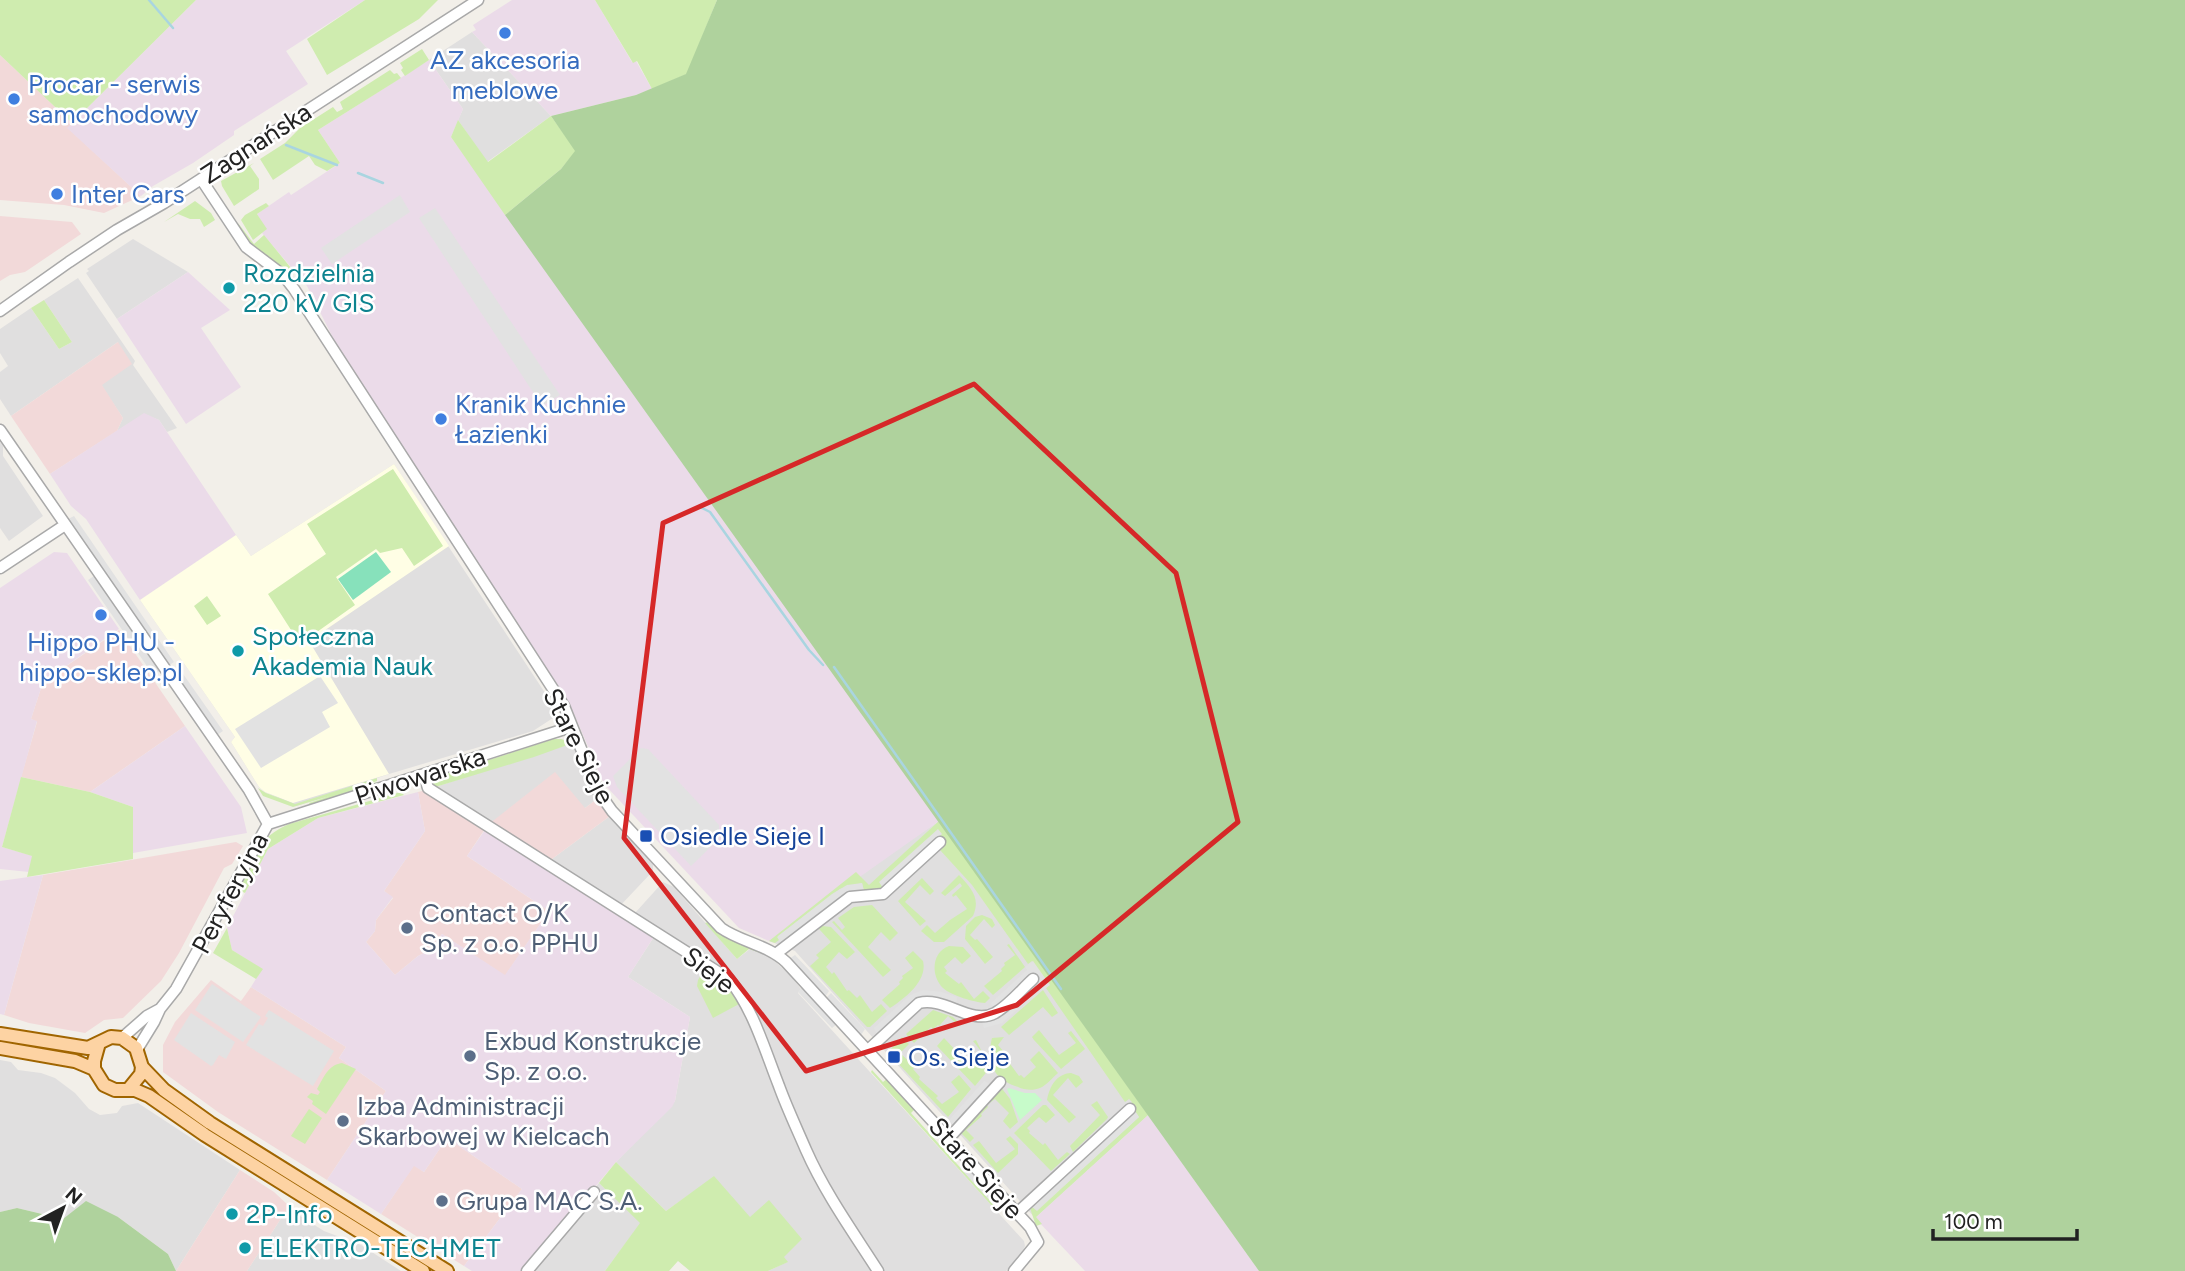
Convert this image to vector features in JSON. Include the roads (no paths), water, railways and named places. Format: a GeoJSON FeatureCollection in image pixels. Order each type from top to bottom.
{"type":"FeatureCollection","features":[{"type":"Feature","properties":{"kind":"main road"},"geometry":{"type":"LineString","coordinates":[[0,1034],[88,1048],[111,1037],[122,1038],[134,1045],[142,1067],[141,1074],[128,1090]]}},
{"type":"Feature","properties":{"kind":"main road"},"geometry":{"type":"LineString","coordinates":[[99,1043],[94,1069],[108,1088],[140,1091],[205,1135],[423,1271]]}},
{"type":"Feature","properties":{"kind":"main road"},"geometry":{"type":"LineString","coordinates":[[0,1048],[78,1062],[94,1069]]}},
{"type":"Feature","properties":{"kind":"main road"},"geometry":{"type":"LineString","coordinates":[[142,1067],[164,1090],[210,1123],[447,1271]]}},
{"type":"Feature","properties":{"kind":"street","name":"Zagnańska"},"geometry":{"type":"LineString","coordinates":[[0,311],[72,259],[478,0]]}},
{"type":"Feature","properties":{"kind":"street","name":"Stare Sieje"},"geometry":{"type":"LineString","coordinates":[[201,179],[246,247],[283,275],[294,289],[564,706],[598,791],[619,821],[720,928],[777,953],[1030,1227],[1038,1242],[1014,1271]]}},
{"type":"Feature","properties":{"kind":"street","name":"Peryferyjna"},"geometry":{"type":"LineString","coordinates":[[0,430],[249,790],[268,824],[186,975],[160,1009],[138,1052]]}},
{"type":"Feature","properties":{"kind":"street"},"geometry":{"type":"LineString","coordinates":[[0,568],[65,525]]}},
{"type":"Feature","properties":{"kind":"street","name":"Piwowarska"},"geometry":{"type":"LineString","coordinates":[[268,824],[571,727]]}},
{"type":"Feature","properties":{"kind":"street","name":"Sieje"},"geometry":{"type":"LineString","coordinates":[[424,775],[428,788],[729,979],[742,996],[758,1028],[808,1154],[832,1200],[878,1271]]}},
{"type":"Feature","properties":{"kind":"street"},"geometry":{"type":"LineString","coordinates":[[777,953],[850,897],[883,894],[940,842]]}},
{"type":"Feature","properties":{"kind":"street"},"geometry":{"type":"LineString","coordinates":[[867,1050],[919,1003],[935,1003],[984,1017],[998,1011],[1033,979]]}},
{"type":"Feature","properties":{"kind":"street","name":"Peryferyjna"},"geometry":{"type":"LineString","coordinates":[[122,1038],[147,1016],[160,1009]]}},
{"type":"Feature","properties":{"kind":"street"},"geometry":{"type":"LineString","coordinates":[[949,1138],[1000,1082]]}},
{"type":"Feature","properties":{"kind":"street"},"geometry":{"type":"LineString","coordinates":[[1017,1213],[1130,1110]]}},
{"type":"Feature","properties":{"kind":"street"},"geometry":{"type":"LineString","coordinates":[[527,1271],[594,1192]]}},
{"type":"Feature","properties":{"kind":"waterway"},"geometry":{"type":"LineString","coordinates":[[149,0],[173,28]]}},
{"type":"Feature","properties":{"kind":"waterway"},"geometry":{"type":"LineString","coordinates":[[286,145],[337,165]]}},
{"type":"Feature","properties":{"kind":"waterway"},"geometry":{"type":"LineString","coordinates":[[358,173],[383,183]]}},
{"type":"Feature","properties":{"kind":"waterway"},"geometry":{"type":"LineString","coordinates":[[702,508],[710,512],[809,650],[823,665]]}},
{"type":"Feature","properties":{"kind":"waterway"},"geometry":{"type":"LineString","coordinates":[[834,667],[1061,989]]}},
{"type":"Feature","properties":{"kind":"place","name":"AZ akcesoria meblowe"},"geometry":{"type":"Point","coordinates":[505,33]}},
{"type":"Feature","properties":{"kind":"place","name":"Procar - serwis samochodowy"},"geometry":{"type":"Point","coordinates":[14,99]}},
{"type":"Feature","properties":{"kind":"place","name":"Inter Cars"},"geometry":{"type":"Point","coordinates":[57,194]}},
{"type":"Feature","properties":{"kind":"place","name":"Rozdzielnia 220 kV GIS"},"geometry":{"type":"Point","coordinates":[229,288]}},
{"type":"Feature","properties":{"kind":"place","name":"Kranik Kuchnie Łazienki"},"geometry":{"type":"Point","coordinates":[441,419]}},
{"type":"Feature","properties":{"kind":"place","name":"Hippo PHU - hippo-sklep.pl"},"geometry":{"type":"Point","coordinates":[101,615]}},
{"type":"Feature","properties":{"kind":"place","name":"Społeczna Akademia Nauk"},"geometry":{"type":"Point","coordinates":[238,651]}},
{"type":"Feature","properties":{"kind":"place","name":"Osiedle Sieje I"},"geometry":{"type":"Point","coordinates":[646,836]}},
{"type":"Feature","properties":{"kind":"place","name":"Contact O/K Sp. z o.o. PPHU"},"geometry":{"type":"Point","coordinates":[407,928]}},
{"type":"Feature","properties":{"kind":"place","name":"Exbud Konstrukcje Sp. z o.o."},"geometry":{"type":"Point","coordinates":[470,1056]}},
{"type":"Feature","properties":{"kind":"place","name":"Os. Sieje"},"geometry":{"type":"Point","coordinates":[894,1057]}},
{"type":"Feature","properties":{"kind":"place","name":"Izba Administracji Skarbowej w Kielcach"},"geometry":{"type":"Point","coordinates":[343,1121]}},
{"type":"Feature","properties":{"kind":"place","name":"Grupa MAC S.A."},"geometry":{"type":"Point","coordinates":[442,1201]}},
{"type":"Feature","properties":{"kind":"place","name":"2P-Info"},"geometry":{"type":"Point","coordinates":[232,1214]}},
{"type":"Feature","properties":{"kind":"place","name":"ELEKTRO-TECHMET"},"geometry":{"type":"Point","coordinates":[245,1248]}}]}
